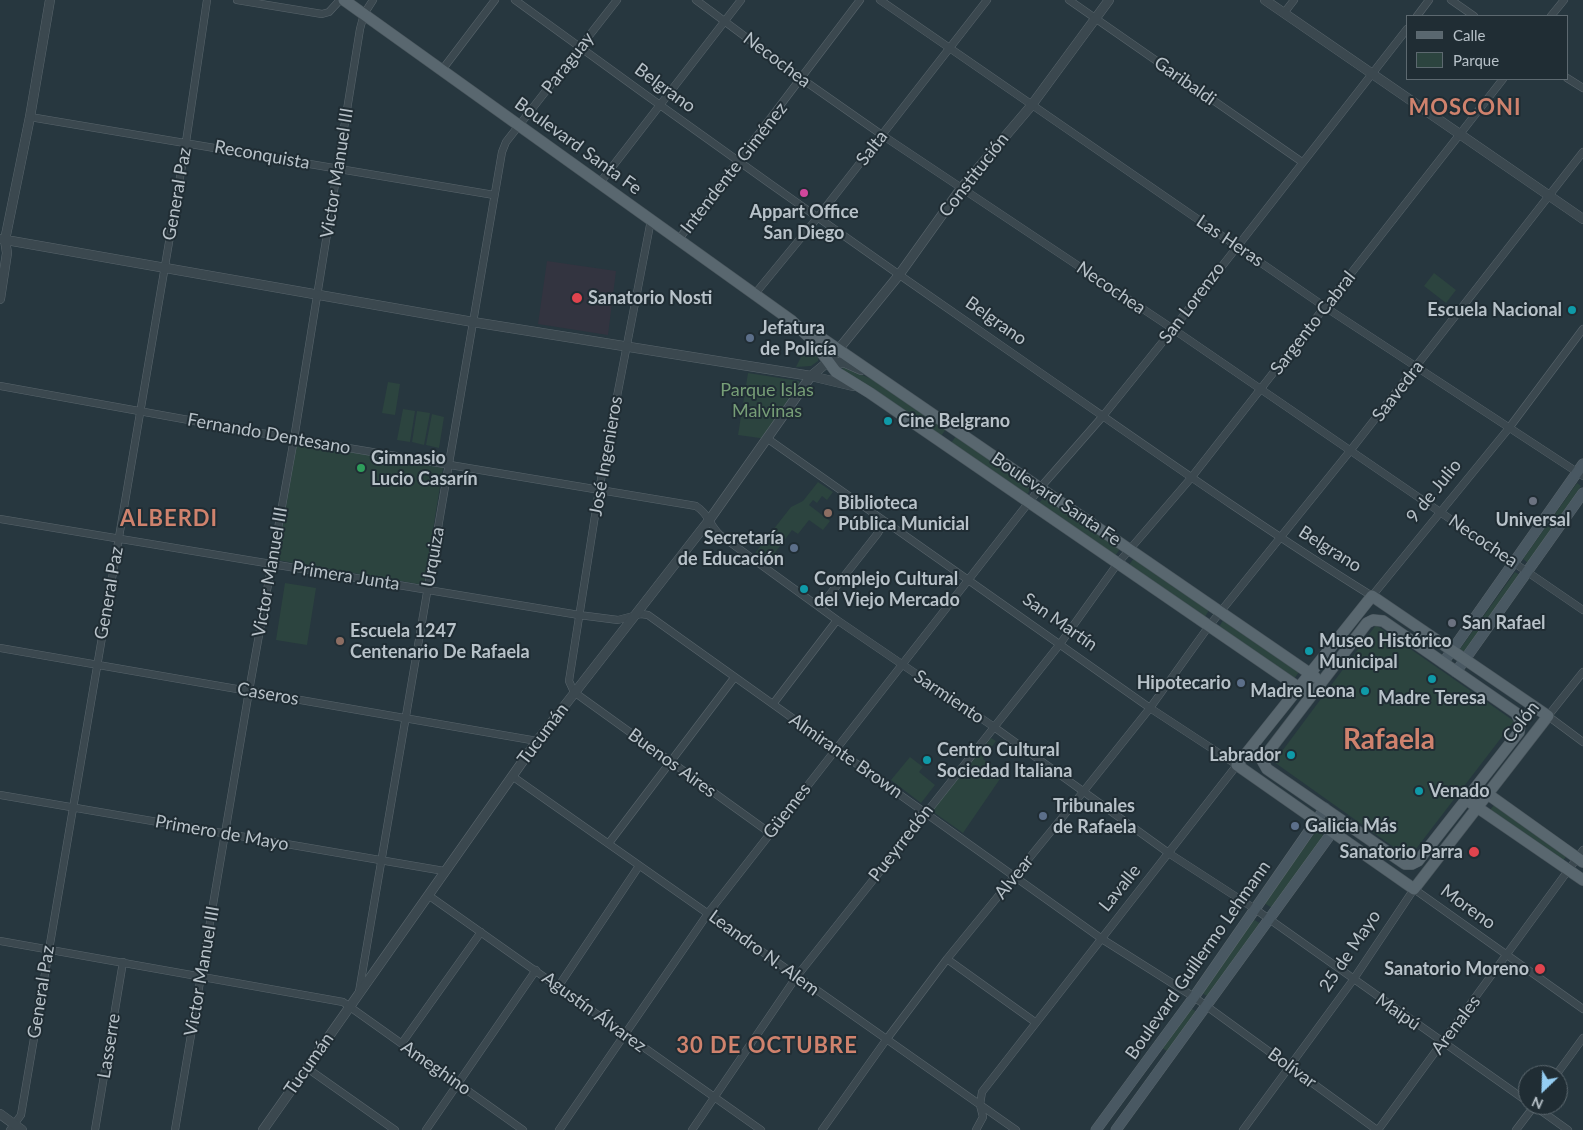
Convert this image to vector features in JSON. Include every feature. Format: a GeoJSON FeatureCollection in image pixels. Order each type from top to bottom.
{"type":"FeatureCollection","features":[{"type":"Feature","properties":{"kind":"main road","name":"Boulevard Santa Fe"},"geometry":{"type":"LineString","coordinates":[[344,0],[599,184],[679,239],[754,295],[838,349],[1321,682]]}},
{"type":"Feature","properties":{"kind":"main road","name":"Boulevard Santa Fe"},"geometry":{"type":"LineString","coordinates":[[792,321],[843,378],[865,389],[1311,696]]}},
{"type":"Feature","properties":{"kind":"main road"},"geometry":{"type":"LineString","coordinates":[[944,444],[954,430]]}},
{"type":"Feature","properties":{"kind":"main road"},"geometry":{"type":"LineString","coordinates":[[1443,663],[1581,470]]}},
{"type":"Feature","properties":{"kind":"main road"},"geometry":{"type":"LineString","coordinates":[[1581,856],[1476,786],[1418,861],[1412,864],[1405,864],[1267,769],[1262,760],[1367,623],[1373,620],[1383,621],[1456,672],[1583,493]]}},
{"type":"Feature","properties":{"kind":"main road","name":"Belgrano"},"geometry":{"type":"LineString","coordinates":[[1372,596],[1548,716]]}},
{"type":"Feature","properties":{"kind":"main road","name":"9 de Julio"},"geometry":{"type":"LineString","coordinates":[[1309,673],[1372,596]]}},
{"type":"Feature","properties":{"kind":"main road","name":"Colón"},"geometry":{"type":"LineString","coordinates":[[1456,672],[1516,713],[1520,721],[1519,732],[1476,786]]}},
{"type":"Feature","properties":{"kind":"main road","name":"Lavalle"},"geometry":{"type":"LineString","coordinates":[[1237,765],[1309,673]]}},
{"type":"Feature","properties":{"kind":"main road","name":"Colón"},"geometry":{"type":"LineString","coordinates":[[1487,794],[1548,716]]}},
{"type":"Feature","properties":{"kind":"main road","name":"San Martín"},"geometry":{"type":"LineString","coordinates":[[1237,765],[1333,832]]}},
{"type":"Feature","properties":{"kind":"main road","name":"25 de Mayo"},"geometry":{"type":"LineString","coordinates":[[1414,889],[1487,794]]}},
{"type":"Feature","properties":{"kind":"main road"},"geometry":{"type":"LineString","coordinates":[[1466,800],[1583,880]]}},
{"type":"Feature","properties":{"kind":"main road","name":"Boulevard Guillermo Lehmann"},"geometry":{"type":"LineString","coordinates":[[1096,1130],[1194,996],[1325,808]]}},
{"type":"Feature","properties":{"kind":"main road","name":"Boulevard Guillermo Lehmann"},"geometry":{"type":"LineString","coordinates":[[1118,1127],[1341,820]]}},
{"type":"Feature","properties":{"kind":"main road","name":"Moreno"},"geometry":{"type":"LineString","coordinates":[[1333,832],[1414,889]]}},
{"type":"Feature","properties":{"kind":"main road"},"geometry":{"type":"LineString","coordinates":[[1154,1050],[1168,1060]]}},
{"type":"Feature","properties":{"kind":"main road"},"geometry":{"type":"LineString","coordinates":[[1107,1115],[1118,1127]]}},
{"type":"Feature","properties":{"kind":"street"},"geometry":{"type":"LineString","coordinates":[[0,299],[7,253],[2,240],[30,117],[50,0]]}},
{"type":"Feature","properties":{"kind":"street","name":"General Paz"},"geometry":{"type":"LineString","coordinates":[[16,1128],[21,1115],[186,142],[207,0]]}},
{"type":"Feature","properties":{"kind":"street"},"geometry":{"type":"LineString","coordinates":[[237,0],[322,14],[329,12],[340,0]]}},
{"type":"Feature","properties":{"kind":"street"},"geometry":{"type":"LineString","coordinates":[[364,14],[373,0]]}},
{"type":"Feature","properties":{"kind":"street"},"geometry":{"type":"LineString","coordinates":[[442,70],[495,0]]}},
{"type":"Feature","properties":{"kind":"street","name":"Belgrano"},"geometry":{"type":"LineString","coordinates":[[515,0],[658,105],[899,275],[1191,478],[1280,538],[1372,596]]}},
{"type":"Feature","properties":{"kind":"street","name":"Paraguay"},"geometry":{"type":"LineString","coordinates":[[519,126],[617,0]]}},
{"type":"Feature","properties":{"kind":"street","name":"Necochea"},"geometry":{"type":"LineString","coordinates":[[696,0],[802,79],[882,135],[1173,329],[1350,451],[1440,510],[1583,610]]}},
{"type":"Feature","properties":{"kind":"street"},"geometry":{"type":"LineString","coordinates":[[599,184],[658,105],[741,0]]}},
{"type":"Feature","properties":{"kind":"street","name":"Intendente Giménez"},"geometry":{"type":"LineString","coordinates":[[679,239],[860,0]]}},
{"type":"Feature","properties":{"kind":"street","name":"Las Heras"},"geometry":{"type":"LineString","coordinates":[[880,0],[1030,106],[1325,307],[1509,428],[1581,470]]}},
{"type":"Feature","properties":{"kind":"street","name":"Salta"},"geometry":{"type":"LineString","coordinates":[[754,295],[818,217],[988,0]]}},
{"type":"Feature","properties":{"kind":"street","name":"Garibaldi"},"geometry":{"type":"LineString","coordinates":[[1069,0],[1302,162]]}},
{"type":"Feature","properties":{"kind":"street","name":"Constitución"},"geometry":{"type":"LineString","coordinates":[[838,349],[899,275],[962,187],[1030,106],[1109,0]]}},
{"type":"Feature","properties":{"kind":"street"},"geometry":{"type":"LineString","coordinates":[[1265,0],[1583,219]]}},
{"type":"Feature","properties":{"kind":"street"},"geometry":{"type":"LineString","coordinates":[[1284,13],[1294,0]]}},
{"type":"Feature","properties":{"kind":"street"},"geometry":{"type":"LineString","coordinates":[[1418,15],[1430,0]]}},
{"type":"Feature","properties":{"kind":"street"},"geometry":{"type":"LineString","coordinates":[[1451,0],[1473,15]]}},
{"type":"Feature","properties":{"kind":"street"},"geometry":{"type":"LineString","coordinates":[[1552,15],[1564,0]]}},
{"type":"Feature","properties":{"kind":"street","name":"Victor Manuel III"},"geometry":{"type":"LineString","coordinates":[[175,1130],[249,691],[294,439],[318,294],[336,168],[364,14]]}},
{"type":"Feature","properties":{"kind":"street","name":"San Lorenzo"},"geometry":{"type":"LineString","coordinates":[[1029,502],[1103,416],[1173,329],[1236,245],[1406,30]]}},
{"type":"Feature","properties":{"kind":"street"},"geometry":{"type":"LineString","coordinates":[[1568,79],[1583,88]]}},
{"type":"Feature","properties":{"kind":"street","name":"Sargento Cabral"},"geometry":{"type":"LineString","coordinates":[[1118,563],[1191,478],[1501,80]]}},
{"type":"Feature","properties":{"kind":"street","name":"Reconquista"},"geometry":{"type":"LineString","coordinates":[[30,117],[494,195]]}},
{"type":"Feature","properties":{"kind":"street","name":"Urquiza"},"geometry":{"type":"LineString","coordinates":[[359,992],[494,195],[502,152],[506,142],[519,126]]}},
{"type":"Feature","properties":{"kind":"street","name":"Saavedra"},"geometry":{"type":"LineString","coordinates":[[1209,626],[1350,451],[1583,152]]}},
{"type":"Feature","properties":{"kind":"street","name":"José Ingenieros"},"geometry":{"type":"LineString","coordinates":[[574,692],[569,681],[599,490],[651,220]]}},
{"type":"Feature","properties":{"kind":"street"},"geometry":{"type":"LineString","coordinates":[[2,240],[626,348],[812,376],[865,389]]}},
{"type":"Feature","properties":{"kind":"street","name":"9 de Julio"},"geometry":{"type":"LineString","coordinates":[[1372,596],[1440,510],[1509,428],[1583,330]]}},
{"type":"Feature","properties":{"kind":"street","name":"Tucumán"},"geometry":{"type":"LineString","coordinates":[[264,1130],[512,776],[574,692],[710,518],[812,376],[829,361],[838,349]]}},
{"type":"Feature","properties":{"kind":"street"},"geometry":{"type":"LineString","coordinates":[[829,361],[854,366],[888,384]]}},
{"type":"Feature","properties":{"kind":"street","name":"Fernando Dentesano"},"geometry":{"type":"LineString","coordinates":[[0,386],[294,439],[696,506],[710,518]]}},
{"type":"Feature","properties":{"kind":"street","name":"San Martín"},"geometry":{"type":"LineString","coordinates":[[768,439],[1150,708],[1237,765]]}},
{"type":"Feature","properties":{"kind":"street","name":"Güemes"},"geometry":{"type":"LineString","coordinates":[[559,1130],[709,912],[1029,502]]}},
{"type":"Feature","properties":{"kind":"street","name":"Primera Junta"},"geometry":{"type":"LineString","coordinates":[[0,518],[579,615],[618,620],[633,616]]}},
{"type":"Feature","properties":{"kind":"street","name":"Sarmiento"},"geometry":{"type":"LineString","coordinates":[[710,518],[712,528],[720,535],[837,620],[994,728],[1170,854],[1270,919]]}},
{"type":"Feature","properties":{"kind":"street"},"geometry":{"type":"LineString","coordinates":[[820,607],[886,522]]}},
{"type":"Feature","properties":{"kind":"street","name":"Pueyrredón"},"geometry":{"type":"LineString","coordinates":[[692,1130],[797,976],[925,812],[1060,644],[1118,563]]}},
{"type":"Feature","properties":{"kind":"street","name":"Almirante Brown"},"geometry":{"type":"LineString","coordinates":[[633,616],[648,615],[834,750],[925,812],[1102,938],[1207,1006]]}},
{"type":"Feature","properties":{"kind":"street"},"geometry":{"type":"LineString","coordinates":[[773,704],[837,620]]}},
{"type":"Feature","properties":{"kind":"street","name":"Alvear"},"geometry":{"type":"LineString","coordinates":[[822,1130],[947,959],[1150,708],[1209,626]]}},
{"type":"Feature","properties":{"kind":"street","name":"Caseros"},"geometry":{"type":"LineString","coordinates":[[0,648],[537,742]]}},
{"type":"Feature","properties":{"kind":"street","name":"Colón"},"geometry":{"type":"LineString","coordinates":[[1548,716],[1583,672]]}},
{"type":"Feature","properties":{"kind":"street"},"geometry":{"type":"LineString","coordinates":[[609,843],[734,678]]}},
{"type":"Feature","properties":{"kind":"street","name":"Buenos Aires"},"geometry":{"type":"LineString","coordinates":[[574,692],[770,833]]}},
{"type":"Feature","properties":{"kind":"street"},"geometry":{"type":"LineString","coordinates":[[1548,716],[1583,742]]}},
{"type":"Feature","properties":{"kind":"street","name":"Lavalle"},"geometry":{"type":"LineString","coordinates":[[976,1130],[983,1118],[980,1105],[982,1092],[1035,1022],[1170,854],[1237,765]]}},
{"type":"Feature","properties":{"kind":"street","name":"Leandro N. Alem"},"geometry":{"type":"LineString","coordinates":[[512,776],[639,866],[709,912],[886,1040],[1016,1130]]}},
{"type":"Feature","properties":{"kind":"street","name":"Primero de Mayo"},"geometry":{"type":"LineString","coordinates":[[0,795],[444,871]]}},
{"type":"Feature","properties":{"kind":"street","name":"Arenales"},"geometry":{"type":"LineString","coordinates":[[1377,1130],[1507,956],[1568,870],[1581,856]]}},
{"type":"Feature","properties":{"kind":"street"},"geometry":{"type":"LineString","coordinates":[[558,987],[639,866]]}},
{"type":"Feature","properties":{"kind":"street","name":"Moreno"},"geometry":{"type":"LineString","coordinates":[[1414,889],[1583,1009]]}},
{"type":"Feature","properties":{"kind":"street","name":"25 de Mayo"},"geometry":{"type":"LineString","coordinates":[[1243,1130],[1353,980],[1414,889]]}},
{"type":"Feature","properties":{"kind":"street","name":"Agustín Álvarez"},"geometry":{"type":"LineString","coordinates":[[428,895],[760,1130]]}},
{"type":"Feature","properties":{"kind":"street","name":"Maipú"},"geometry":{"type":"LineString","coordinates":[[1270,919],[1442,1043],[1518,1095]]}},
{"type":"Feature","properties":{"kind":"street"},"geometry":{"type":"LineString","coordinates":[[402,1043],[481,932]]}},
{"type":"Feature","properties":{"kind":"street"},"geometry":{"type":"LineString","coordinates":[[0,941],[343,1002],[350,1006]]}},
{"type":"Feature","properties":{"kind":"street"},"geometry":{"type":"LineString","coordinates":[[947,959],[1035,1022]]}},
{"type":"Feature","properties":{"kind":"street","name":"Lasserre"},"geometry":{"type":"LineString","coordinates":[[95,1130],[123,962]]}},
{"type":"Feature","properties":{"kind":"street"},"geometry":{"type":"LineString","coordinates":[[426,1130],[460,1084],[536,970]]}},
{"type":"Feature","properties":{"kind":"street","name":"Ameghino"},"geometry":{"type":"LineString","coordinates":[[350,1006],[523,1130]]}},
{"type":"Feature","properties":{"kind":"street","name":"Bolívar"},"geometry":{"type":"LineString","coordinates":[[1207,1006],[1377,1130]]}},
{"type":"Feature","properties":{"kind":"street"},"geometry":{"type":"LineString","coordinates":[[1563,1065],[1583,1038]]}},
{"type":"Feature","properties":{"kind":"street"},"geometry":{"type":"LineString","coordinates":[[307,1068],[394,1130]]}},
{"type":"Feature","properties":{"kind":"street"},"geometry":{"type":"LineString","coordinates":[[0,1114],[16,1128]]}},
{"type":"Feature","properties":{"kind":"street"},"geometry":{"type":"LineString","coordinates":[[1516,1130],[1525,1115]]}},
{"type":"Feature","properties":{"kind":"street","name":"Maipú"},"geometry":{"type":"LineString","coordinates":[[1547,1115],[1568,1130]]}},
{"type":"Feature","properties":{"kind":"shaded area","name":"Sanatorio Nosti"},"geometry":{"type":"Polygon","coordinates":[[[547,261],[616,271],[608,335],[538,324],[547,261]]]}},
{"type":"Feature","properties":{"kind":"green space"},"geometry":{"type":"Polygon","coordinates":[[[1434,273],[1456,290],[1446,303],[1424,286],[1434,273]]]}},
{"type":"Feature","properties":{"kind":"green space"},"geometry":{"type":"Polygon","coordinates":[[[808,343],[818,355],[818,361],[811,366],[796,367],[808,343]]]}},
{"type":"Feature","properties":{"kind":"green space"},"geometry":{"type":"Polygon","coordinates":[[[843,367],[874,380],[946,429],[941,436],[842,372],[843,367]]]}},
{"type":"Feature","properties":{"kind":"green space","name":"Parque Islas Malvinas"},"geometry":{"type":"Polygon","coordinates":[[[748,373],[799,381],[801,387],[767,439],[738,435],[748,373]]]}},
{"type":"Feature","properties":{"kind":"green space"},"geometry":{"type":"Polygon","coordinates":[[[388,382],[400,384],[395,415],[382,413],[388,382]]]}},
{"type":"Feature","properties":{"kind":"green space"},"geometry":{"type":"Polygon","coordinates":[[[403,409],[415,411],[410,442],[397,440],[403,409]]]}},
{"type":"Feature","properties":{"kind":"green space"},"geometry":{"type":"Polygon","coordinates":[[[417,411],[430,413],[424,445],[412,442],[417,411]]]}},
{"type":"Feature","properties":{"kind":"green space"},"geometry":{"type":"Polygon","coordinates":[[[432,414],[444,417],[439,448],[426,445],[432,414]]]}},
{"type":"Feature","properties":{"kind":"green space"},"geometry":{"type":"Polygon","coordinates":[[[956,436],[1031,488],[1027,495],[951,443],[956,436]]]}},
{"type":"Feature","properties":{"kind":"green space"},"geometry":{"type":"Polygon","coordinates":[[[297,443],[443,468],[424,585],[277,560],[297,443]]]}},
{"type":"Feature","properties":{"kind":"green space"},"geometry":{"type":"Polygon","coordinates":[[[818,482],[833,492],[827,500],[822,496],[817,503],[813,500],[809,505],[830,521],[823,530],[809,520],[798,534],[792,530],[768,562],[755,553],[791,507],[803,501],[818,482]]]}},
{"type":"Feature","properties":{"kind":"green space"},"geometry":{"type":"Polygon","coordinates":[[[1577,483],[1581,486],[1528,563],[1523,559],[1577,483]]]}},
{"type":"Feature","properties":{"kind":"green space"},"geometry":{"type":"Polygon","coordinates":[[[1044,497],[1120,549],[1115,556],[1039,503],[1044,497]]]}},
{"type":"Feature","properties":{"kind":"green space"},"geometry":{"type":"Polygon","coordinates":[[[1134,558],[1209,610],[1205,617],[1129,565],[1134,558]]]}},
{"type":"Feature","properties":{"kind":"green space"},"geometry":{"type":"Polygon","coordinates":[[[1515,572],[1520,575],[1464,652],[1460,649],[1515,572]]]}},
{"type":"Feature","properties":{"kind":"green space"},"geometry":{"type":"Polygon","coordinates":[[[285,583],[316,588],[307,645],[276,640],[285,583]]]}},
{"type":"Feature","properties":{"kind":"green space"},"geometry":{"type":"Polygon","coordinates":[[[1223,620],[1299,672],[1294,679],[1219,627],[1223,620]]]}},
{"type":"Feature","properties":{"kind":"green space"},"geometry":{"type":"Polygon","coordinates":[[[1376,625],[1514,721],[1409,858],[1274,762],[1376,625]]]}},
{"type":"Feature","properties":{"kind":"green space"},"geometry":{"type":"Polygon","coordinates":[[[991,738],[996,741],[983,759],[1004,773],[963,833],[932,811],[991,738]]]}},
{"type":"Feature","properties":{"kind":"green space"},"geometry":{"type":"Polygon","coordinates":[[[910,757],[923,767],[919,772],[935,785],[921,803],[891,780],[910,757]]]}},
{"type":"Feature","properties":{"kind":"green space"},"geometry":{"type":"Polygon","coordinates":[[[1495,804],[1568,854],[1562,862],[1489,811],[1495,804]]]}},
{"type":"Feature","properties":{"kind":"green space"},"geometry":{"type":"Polygon","coordinates":[[[1317,830],[1324,836],[1272,908],[1264,903],[1317,830]]]}},
{"type":"Feature","properties":{"kind":"green space"},"geometry":{"type":"Polygon","coordinates":[[[1253,919],[1261,924],[1208,997],[1201,992],[1253,919]]]}},
{"type":"Feature","properties":{"kind":"green space"},"geometry":{"type":"Polygon","coordinates":[[[1189,1007],[1197,1012],[1168,1052],[1161,1047],[1189,1007]]]}},
{"type":"Feature","properties":{"kind":"place","name":"Appart Office San Diego"},"geometry":{"type":"Point","coordinates":[804,193]}},
{"type":"Feature","properties":{"kind":"place","name":"Sanatorio Nosti"},"geometry":{"type":"Point","coordinates":[577,298]}},
{"type":"Feature","properties":{"kind":"place","name":"Escuela Nacional"},"geometry":{"type":"Point","coordinates":[1572,310]}},
{"type":"Feature","properties":{"kind":"place","name":"Jefatura de Policía"},"geometry":{"type":"Point","coordinates":[750,338]}},
{"type":"Feature","properties":{"kind":"place","name":"Cine Belgrano"},"geometry":{"type":"Point","coordinates":[888,421]}},
{"type":"Feature","properties":{"kind":"place","name":"Gimnasio Lucio Casarín"},"geometry":{"type":"Point","coordinates":[361,468]}},
{"type":"Feature","properties":{"kind":"place","name":"Universal"},"geometry":{"type":"Point","coordinates":[1533,501]}},
{"type":"Feature","properties":{"kind":"place","name":"Biblioteca Pública Municial"},"geometry":{"type":"Point","coordinates":[828,513]}},
{"type":"Feature","properties":{"kind":"place","name":"Secretaría de Educación"},"geometry":{"type":"Point","coordinates":[794,548]}},
{"type":"Feature","properties":{"kind":"place","name":"Complejo Cultural del Viejo Mercado"},"geometry":{"type":"Point","coordinates":[804,589]}},
{"type":"Feature","properties":{"kind":"place","name":"San Rafael"},"geometry":{"type":"Point","coordinates":[1452,623]}},
{"type":"Feature","properties":{"kind":"place","name":"Escuela 1247 Centenario De Rafaela"},"geometry":{"type":"Point","coordinates":[340,641]}},
{"type":"Feature","properties":{"kind":"place","name":"Museo Histórico Municipal"},"geometry":{"type":"Point","coordinates":[1309,651]}},
{"type":"Feature","properties":{"kind":"place","name":"Madre Teresa"},"geometry":{"type":"Point","coordinates":[1432,679]}},
{"type":"Feature","properties":{"kind":"place","name":"Hipotecario"},"geometry":{"type":"Point","coordinates":[1241,683]}},
{"type":"Feature","properties":{"kind":"place","name":"Madre Leona"},"geometry":{"type":"Point","coordinates":[1365,691]}},
{"type":"Feature","properties":{"kind":"place","name":"Labrador"},"geometry":{"type":"Point","coordinates":[1291,755]}},
{"type":"Feature","properties":{"kind":"place","name":"Centro Cultural Sociedad Italiana"},"geometry":{"type":"Point","coordinates":[927,760]}},
{"type":"Feature","properties":{"kind":"place","name":"Venado"},"geometry":{"type":"Point","coordinates":[1419,791]}},
{"type":"Feature","properties":{"kind":"place","name":"Tribunales de Rafaela"},"geometry":{"type":"Point","coordinates":[1043,816]}},
{"type":"Feature","properties":{"kind":"place","name":"Galicia Más"},"geometry":{"type":"Point","coordinates":[1295,826]}},
{"type":"Feature","properties":{"kind":"place","name":"Sanatorio Parra"},"geometry":{"type":"Point","coordinates":[1474,852]}},
{"type":"Feature","properties":{"kind":"place","name":"Sanatorio Moreno"},"geometry":{"type":"Point","coordinates":[1540,969]}},
{"type":"Feature","properties":{"kind":"district","name":"MOSCONI"},"geometry":{"type":"Point","coordinates":[1465,108]}},
{"type":"Feature","properties":{"kind":"district","name":"ALBERDI"},"geometry":{"type":"Point","coordinates":[169,519]}},
{"type":"Feature","properties":{"kind":"district","name":"Rafaela"},"geometry":{"type":"Point","coordinates":[1389,740]}},
{"type":"Feature","properties":{"kind":"district","name":"30 DE OCTUBRE"},"geometry":{"type":"Point","coordinates":[767,1046]}}]}
